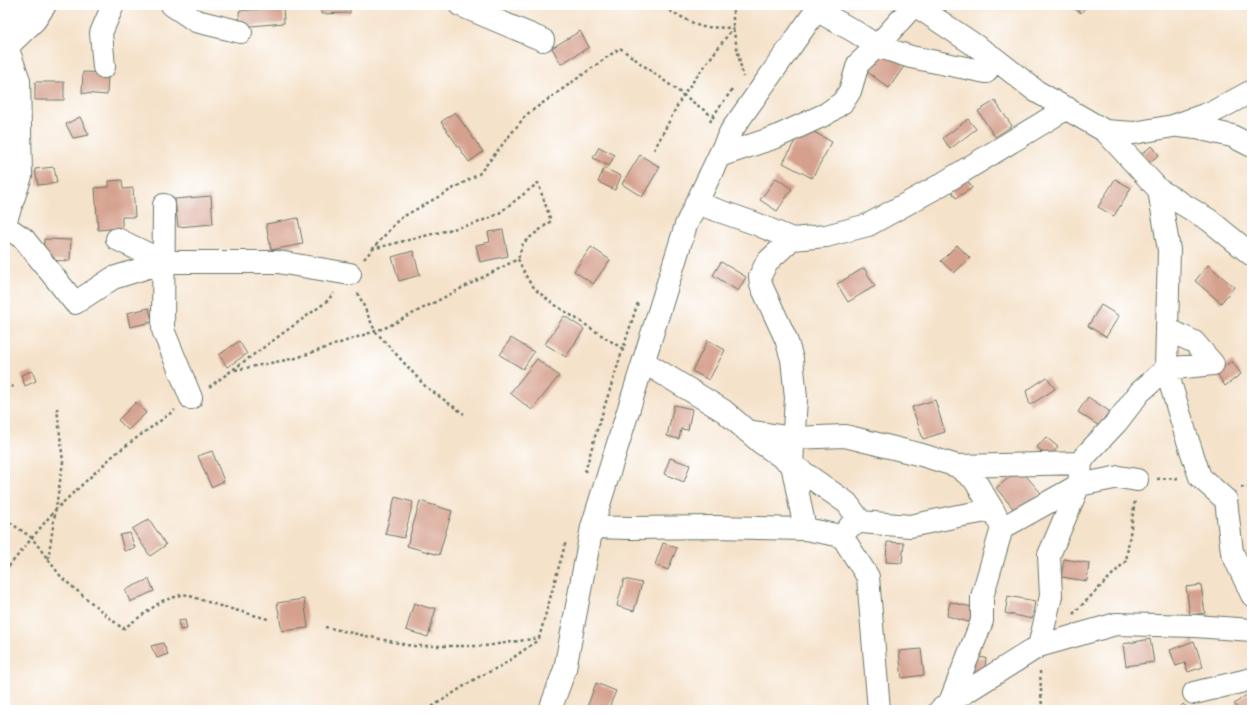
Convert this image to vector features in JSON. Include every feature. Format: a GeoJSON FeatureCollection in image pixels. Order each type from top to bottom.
{"type":"FeatureCollection","features":[{"type":"Feature","properties":{"kind":"street"},"geometry":{"type":"LineString","coordinates":[[5,20],[45,5]]}},
{"type":"Feature","properties":{"kind":"street"},"geometry":{"type":"LineString","coordinates":[[45,5],[35,20],[7,47],[19,80],[21,176],[5,225],[24,239],[75,302],[113,278],[164,262],[278,262],[350,274]]}},
{"type":"Feature","properties":{"kind":"street"},"geometry":{"type":"LineString","coordinates":[[104,68],[100,33],[113,5]]}},
{"type":"Feature","properties":{"kind":"street"},"geometry":{"type":"LineString","coordinates":[[172,5],[196,21],[241,32]]}},
{"type":"Feature","properties":{"kind":"street"},"geometry":{"type":"LineString","coordinates":[[460,5],[543,40]]}},
{"type":"Feature","properties":{"kind":"street"},"geometry":{"type":"LineString","coordinates":[[718,156],[776,137],[826,114],[843,102],[850,91],[858,64],[877,46],[914,5],[994,58],[1036,91],[1106,131],[1159,190],[1209,220],[1252,255]]}},
{"type":"Feature","properties":{"kind":"street"},"geometry":{"type":"LineString","coordinates":[[550,710],[565,669],[592,527],[686,225],[731,131],[818,7],[877,46],[911,57],[986,72],[994,58]]}},
{"type":"Feature","properties":{"kind":"street"},"geometry":{"type":"LineString","coordinates":[[1106,131],[1134,133],[1173,126],[1216,111],[1252,91]]}},
{"type":"Feature","properties":{"kind":"street"},"geometry":{"type":"LineString","coordinates":[[696,203],[754,223],[792,239],[826,236],[868,226],[1067,108]]}},
{"type":"Feature","properties":{"kind":"street"},"geometry":{"type":"LineString","coordinates":[[1173,126],[1197,128],[1232,136],[1252,146]]}},
{"type":"Feature","properties":{"kind":"street"},"geometry":{"type":"LineString","coordinates":[[1159,190],[1169,250],[1166,369],[1200,477],[1226,500],[1232,552],[1252,595]]}},
{"type":"Feature","properties":{"kind":"street"},"geometry":{"type":"LineString","coordinates":[[164,205],[163,330],[191,398]]}},
{"type":"Feature","properties":{"kind":"street"},"geometry":{"type":"LineString","coordinates":[[117,239],[164,262]]}},
{"type":"Feature","properties":{"kind":"street"},"geometry":{"type":"LineString","coordinates":[[792,239],[766,262],[760,276],[761,285],[786,339],[792,359],[796,398],[792,464],[805,530]]}},
{"type":"Feature","properties":{"kind":"street"},"geometry":{"type":"LineString","coordinates":[[1039,646],[1051,596],[1048,555],[1079,485],[1081,463],[1085,456],[1117,422],[1140,392],[1166,369],[1212,364],[1194,342],[1167,329]]}},
{"type":"Feature","properties":{"kind":"street"},"geometry":{"type":"LineString","coordinates":[[644,362],[724,411],[760,442],[847,503],[861,522]]}},
{"type":"Feature","properties":{"kind":"street"},"geometry":{"type":"LineString","coordinates":[[747,431],[793,438],[845,436],[922,455],[957,466],[1081,463]]}},
{"type":"Feature","properties":{"kind":"street"},"geometry":{"type":"LineString","coordinates":[[945,706],[982,621],[982,597],[998,519],[974,479],[957,466]]}},
{"type":"Feature","properties":{"kind":"street"},"geometry":{"type":"LineString","coordinates":[[842,536],[851,525],[861,522],[910,526],[958,516],[998,519],[1079,485],[1119,477],[1137,480]]}},
{"type":"Feature","properties":{"kind":"street"},"geometry":{"type":"LineString","coordinates":[[592,527],[716,527],[805,530],[842,536],[868,577],[879,710]]}},
{"type":"Feature","properties":{"kind":"street"},"geometry":{"type":"LineString","coordinates":[[945,706],[1039,646],[1116,624],[1195,626],[1252,630]]}},
{"type":"Feature","properties":{"kind":"street"},"geometry":{"type":"LineString","coordinates":[[1194,693],[1252,679]]}},
{"type":"Feature","properties":{"kind":"path"},"geometry":{"type":"LineString","coordinates":[[658,5],[701,27],[734,28]]}},
{"type":"Feature","properties":{"kind":"path"},"geometry":{"type":"LineString","coordinates":[[733,5],[734,28],[743,76],[753,100]]}},
{"type":"Feature","properties":{"kind":"path"},"geometry":{"type":"LineString","coordinates":[[654,150],[683,95],[734,28]]}},
{"type":"Feature","properties":{"kind":"path"},"geometry":{"type":"LineString","coordinates":[[5,571],[55,510],[116,453],[326,302],[399,218],[479,174],[526,115],[620,48],[713,116],[731,131]]}},
{"type":"Feature","properties":{"kind":"path"},"geometry":{"type":"LineString","coordinates":[[738,82],[747,70]]}},
{"type":"Feature","properties":{"kind":"path"},"geometry":{"type":"LineString","coordinates":[[710,124],[713,116],[734,87]]}},
{"type":"Feature","properties":{"kind":"path"},"geometry":{"type":"LineString","coordinates":[[372,249],[478,223],[498,214],[538,183],[551,221],[523,243],[518,259],[528,280],[536,290],[552,303],[623,349]]}},
{"type":"Feature","properties":{"kind":"path"},"geometry":{"type":"LineString","coordinates":[[232,370],[296,358],[387,327],[518,259]]}},
{"type":"Feature","properties":{"kind":"path"},"geometry":{"type":"LineString","coordinates":[[350,274],[375,331],[426,387],[464,414]]}},
{"type":"Feature","properties":{"kind":"path"},"geometry":{"type":"LineString","coordinates":[[583,479],[596,433],[640,297]]}},
{"type":"Feature","properties":{"kind":"path"},"geometry":{"type":"LineString","coordinates":[[5,389],[14,386]]}},
{"type":"Feature","properties":{"kind":"path"},"geometry":{"type":"LineString","coordinates":[[48,559],[63,462],[57,408]]}},
{"type":"Feature","properties":{"kind":"path"},"geometry":{"type":"LineString","coordinates":[[1072,615],[1126,562],[1137,480],[1200,477]]}},
{"type":"Feature","properties":{"kind":"path"},"geometry":{"type":"LineString","coordinates":[[1237,486],[1252,488]]}},
{"type":"Feature","properties":{"kind":"path"},"geometry":{"type":"LineString","coordinates":[[5,519],[32,538],[62,578],[123,629],[162,601],[184,594],[268,619]]}},
{"type":"Feature","properties":{"kind":"path"},"geometry":{"type":"LineString","coordinates":[[427,710],[475,679],[503,665],[539,638],[567,540]]}},
{"type":"Feature","properties":{"kind":"path"},"geometry":{"type":"LineString","coordinates":[[325,627],[412,646],[485,646],[539,638]]}},
{"type":"Feature","properties":{"kind":"path"},"geometry":{"type":"LineString","coordinates":[[1039,646],[1042,710]]}},
{"type":"Feature","properties":{"kind":"building"},"geometry":{"type":"Polygon","coordinates":[[[260,5],[283,5],[284,23],[240,27],[239,11],[260,9],[260,5]]]}},
{"type":"Feature","properties":{"kind":"building"},"geometry":{"type":"Polygon","coordinates":[[[321,5],[350,5],[350,13],[321,14],[321,5]]]}},
{"type":"Feature","properties":{"kind":"building"},"geometry":{"type":"Polygon","coordinates":[[[930,5],[952,5],[939,16],[930,5]]]}},
{"type":"Feature","properties":{"kind":"building"},"geometry":{"type":"Polygon","coordinates":[[[1069,5],[1087,5],[1081,13],[1069,5]]]}},
{"type":"Feature","properties":{"kind":"building"},"geometry":{"type":"Polygon","coordinates":[[[580,31],[589,47],[561,64],[552,48],[580,31]]]}},
{"type":"Feature","properties":{"kind":"building"},"geometry":{"type":"Polygon","coordinates":[[[885,50],[905,65],[889,88],[862,68],[885,50]]]}},
{"type":"Feature","properties":{"kind":"building"},"geometry":{"type":"Polygon","coordinates":[[[83,72],[108,73],[107,95],[82,93],[83,72]]]}},
{"type":"Feature","properties":{"kind":"building"},"geometry":{"type":"Polygon","coordinates":[[[35,82],[64,82],[64,100],[35,100],[35,82]]]}},
{"type":"Feature","properties":{"kind":"building"},"geometry":{"type":"Polygon","coordinates":[[[995,101],[1012,126],[995,137],[978,111],[995,101]]]}},
{"type":"Feature","properties":{"kind":"building"},"geometry":{"type":"Polygon","coordinates":[[[455,112],[483,152],[469,162],[441,122],[455,112]]]}},
{"type":"Feature","properties":{"kind":"building"},"geometry":{"type":"Polygon","coordinates":[[[80,117],[89,135],[73,138],[66,124],[80,117]]]}},
{"type":"Feature","properties":{"kind":"building"},"geometry":{"type":"Polygon","coordinates":[[[968,119],[976,129],[950,149],[943,138],[968,119]]]}},
{"type":"Feature","properties":{"kind":"building"},"geometry":{"type":"Polygon","coordinates":[[[803,126],[832,142],[812,178],[783,163],[803,126]]]}},
{"type":"Feature","properties":{"kind":"building"},"geometry":{"type":"Polygon","coordinates":[[[1152,146],[1159,155],[1148,163],[1141,154],[1152,146]]]}},
{"type":"Feature","properties":{"kind":"building"},"geometry":{"type":"Polygon","coordinates":[[[599,147],[615,155],[609,166],[593,158],[599,147]]]}},
{"type":"Feature","properties":{"kind":"building"},"geometry":{"type":"Polygon","coordinates":[[[640,155],[660,167],[642,197],[622,184],[640,155]]]}},
{"type":"Feature","properties":{"kind":"building"},"geometry":{"type":"Polygon","coordinates":[[[54,167],[57,183],[38,185],[35,169],[54,167]]]}},
{"type":"Feature","properties":{"kind":"building"},"geometry":{"type":"Polygon","coordinates":[[[604,168],[621,176],[615,190],[598,182],[604,168]]]}},
{"type":"Feature","properties":{"kind":"building"},"geometry":{"type":"Polygon","coordinates":[[[965,176],[972,188],[956,198],[948,186],[965,176]]]}},
{"type":"Feature","properties":{"kind":"building"},"geometry":{"type":"Polygon","coordinates":[[[776,178],[792,189],[777,211],[760,200],[776,178]]]}},
{"type":"Feature","properties":{"kind":"building"},"geometry":{"type":"Polygon","coordinates":[[[1115,179],[1131,188],[1114,216],[1098,207],[1115,179]]]}},
{"type":"Feature","properties":{"kind":"building"},"geometry":{"type":"Polygon","coordinates":[[[122,180],[123,189],[133,188],[135,217],[122,217],[122,228],[98,230],[95,188],[109,187],[109,181],[122,180]]]}},
{"type":"Feature","properties":{"kind":"building"},"geometry":{"type":"Polygon","coordinates":[[[211,196],[213,224],[178,227],[175,199],[211,196]]]}},
{"type":"Feature","properties":{"kind":"building"},"geometry":{"type":"Polygon","coordinates":[[[298,218],[303,244],[271,250],[266,224],[298,218]]]}},
{"type":"Feature","properties":{"kind":"building"},"geometry":{"type":"Polygon","coordinates":[[[503,230],[508,256],[480,262],[476,245],[490,242],[488,232],[503,230]]]}},
{"type":"Feature","properties":{"kind":"building"},"geometry":{"type":"Polygon","coordinates":[[[44,239],[71,240],[70,261],[43,260],[44,239]]]}},
{"type":"Feature","properties":{"kind":"building"},"geometry":{"type":"Polygon","coordinates":[[[957,245],[970,258],[954,273],[941,261],[957,245]]]}},
{"type":"Feature","properties":{"kind":"building"},"geometry":{"type":"Polygon","coordinates":[[[591,247],[610,260],[593,284],[574,271],[591,247]]]}},
{"type":"Feature","properties":{"kind":"building"},"geometry":{"type":"Polygon","coordinates":[[[413,251],[420,275],[399,281],[392,257],[413,251]]]}},
{"type":"Feature","properties":{"kind":"building"},"geometry":{"type":"Polygon","coordinates":[[[721,262],[746,277],[738,291],[713,275],[721,262]]]}},
{"type":"Feature","properties":{"kind":"building"},"geometry":{"type":"Polygon","coordinates":[[[1208,265],[1234,287],[1221,303],[1195,281],[1208,265]]]}},
{"type":"Feature","properties":{"kind":"building"},"geometry":{"type":"Polygon","coordinates":[[[864,268],[875,286],[848,302],[837,284],[864,268]]]}},
{"type":"Feature","properties":{"kind":"building"},"geometry":{"type":"Polygon","coordinates":[[[1101,305],[1119,316],[1106,337],[1088,326],[1101,305]]]}},
{"type":"Feature","properties":{"kind":"building"},"geometry":{"type":"Polygon","coordinates":[[[149,308],[152,322],[130,327],[127,313],[149,308]]]}},
{"type":"Feature","properties":{"kind":"building"},"geometry":{"type":"Polygon","coordinates":[[[564,316],[584,329],[566,357],[545,344],[564,316]]]}},
{"type":"Feature","properties":{"kind":"building"},"geometry":{"type":"Polygon","coordinates":[[[511,338],[534,352],[523,369],[500,355],[511,338]]]}},
{"type":"Feature","properties":{"kind":"building"},"geometry":{"type":"Polygon","coordinates":[[[708,340],[725,350],[709,380],[692,371],[708,340]]]}},
{"type":"Feature","properties":{"kind":"building"},"geometry":{"type":"Polygon","coordinates":[[[239,341],[247,354],[227,367],[219,355],[239,341]]]}},
{"type":"Feature","properties":{"kind":"building"},"geometry":{"type":"Polygon","coordinates":[[[537,359],[559,376],[532,410],[510,393],[537,359]]]}},
{"type":"Feature","properties":{"kind":"building"},"geometry":{"type":"Polygon","coordinates":[[[1232,361],[1241,374],[1225,386],[1216,372],[1232,361]]]}},
{"type":"Feature","properties":{"kind":"building"},"geometry":{"type":"Polygon","coordinates":[[[32,371],[36,381],[25,386],[21,375],[32,371]]]}},
{"type":"Feature","properties":{"kind":"building"},"geometry":{"type":"Polygon","coordinates":[[[1047,377],[1055,389],[1030,405],[1026,391],[1047,377]]]}},
{"type":"Feature","properties":{"kind":"building"},"geometry":{"type":"Polygon","coordinates":[[[1088,397],[1109,411],[1099,426],[1078,412],[1088,397]]]}},
{"type":"Feature","properties":{"kind":"building"},"geometry":{"type":"Polygon","coordinates":[[[935,400],[945,432],[923,439],[912,407],[935,400]]]}},
{"type":"Feature","properties":{"kind":"building"},"geometry":{"type":"Polygon","coordinates":[[[136,402],[146,413],[128,430],[118,420],[136,402]]]}},
{"type":"Feature","properties":{"kind":"building"},"geometry":{"type":"Polygon","coordinates":[[[674,405],[692,409],[688,430],[681,429],[679,439],[667,436],[674,405]]]}},
{"type":"Feature","properties":{"kind":"building"},"geometry":{"type":"Polygon","coordinates":[[[1046,437],[1058,447],[1049,458],[1037,447],[1046,437]]]}},
{"type":"Feature","properties":{"kind":"building"},"geometry":{"type":"Polygon","coordinates":[[[212,451],[224,481],[211,487],[198,456],[212,451]]]}},
{"type":"Feature","properties":{"kind":"building"},"geometry":{"type":"Polygon","coordinates":[[[670,458],[690,465],[684,482],[664,474],[670,458]]]}},
{"type":"Feature","properties":{"kind":"building"},"geometry":{"type":"Polygon","coordinates":[[[1020,469],[1041,493],[1017,513],[996,488],[1020,469]]]}},
{"type":"Feature","properties":{"kind":"building"},"geometry":{"type":"Polygon","coordinates":[[[395,497],[413,502],[404,538],[385,534],[395,497]]]}},
{"type":"Feature","properties":{"kind":"building"},"geometry":{"type":"Polygon","coordinates":[[[420,501],[452,511],[439,555],[407,546],[420,501]]]}},
{"type":"Feature","properties":{"kind":"building"},"geometry":{"type":"Polygon","coordinates":[[[149,519],[166,545],[150,556],[132,529],[149,519]]]}},
{"type":"Feature","properties":{"kind":"building"},"geometry":{"type":"Polygon","coordinates":[[[130,533],[135,548],[124,551],[120,535],[130,533]]]}},
{"type":"Feature","properties":{"kind":"building"},"geometry":{"type":"Polygon","coordinates":[[[887,542],[904,543],[902,563],[886,562],[887,542]]]}},
{"type":"Feature","properties":{"kind":"building"},"geometry":{"type":"Polygon","coordinates":[[[663,543],[677,548],[668,570],[655,565],[663,543]]]}},
{"type":"Feature","properties":{"kind":"building"},"geometry":{"type":"Polygon","coordinates":[[[1064,559],[1089,563],[1087,581],[1061,577],[1064,559]]]}},
{"type":"Feature","properties":{"kind":"building"},"geometry":{"type":"Polygon","coordinates":[[[149,579],[154,591],[130,602],[125,590],[149,579]]]}},
{"type":"Feature","properties":{"kind":"building"},"geometry":{"type":"Polygon","coordinates":[[[624,579],[642,583],[634,611],[617,606],[624,579]]]}},
{"type":"Feature","properties":{"kind":"building"},"geometry":{"type":"Polygon","coordinates":[[[1201,585],[1205,613],[1190,615],[1186,587],[1201,585]]]}},
{"type":"Feature","properties":{"kind":"building"},"geometry":{"type":"Polygon","coordinates":[[[1008,596],[1035,601],[1032,619],[1005,613],[1008,596]]]}},
{"type":"Feature","properties":{"kind":"building"},"geometry":{"type":"Polygon","coordinates":[[[304,599],[308,628],[282,631],[277,603],[304,599]]]}},
{"type":"Feature","properties":{"kind":"building"},"geometry":{"type":"Polygon","coordinates":[[[950,602],[976,608],[972,623],[947,616],[950,602]]]}},
{"type":"Feature","properties":{"kind":"building"},"geometry":{"type":"Polygon","coordinates":[[[414,603],[429,608],[436,608],[428,637],[406,630],[414,603]]]}},
{"type":"Feature","properties":{"kind":"building"},"geometry":{"type":"Polygon","coordinates":[[[185,620],[187,629],[180,630],[178,621],[185,620]]]}},
{"type":"Feature","properties":{"kind":"building"},"geometry":{"type":"Polygon","coordinates":[[[1150,639],[1154,662],[1126,666],[1123,644],[1150,639]]]}},
{"type":"Feature","properties":{"kind":"building"},"geometry":{"type":"Polygon","coordinates":[[[1194,641],[1203,667],[1188,672],[1185,663],[1176,666],[1170,650],[1194,641]]]}},
{"type":"Feature","properties":{"kind":"building"},"geometry":{"type":"Polygon","coordinates":[[[163,643],[168,654],[157,658],[151,646],[163,643]]]}},
{"type":"Feature","properties":{"kind":"building"},"geometry":{"type":"Polygon","coordinates":[[[921,649],[924,675],[902,678],[899,651],[921,649]]]}},
{"type":"Feature","properties":{"kind":"building"},"geometry":{"type":"Polygon","coordinates":[[[972,657],[986,658],[984,678],[970,677],[972,657]]]}},
{"type":"Feature","properties":{"kind":"building"},"geometry":{"type":"Polygon","coordinates":[[[596,683],[616,691],[608,710],[586,710],[596,683]]]}},
{"type":"Feature","properties":{"kind":"building"},"geometry":{"type":"Polygon","coordinates":[[[1252,691],[1252,710],[1239,710],[1234,704],[1252,691]]]}},
{"type":"Feature","properties":{"kind":"building"},"geometry":{"type":"Polygon","coordinates":[[[1183,704],[1190,710],[1178,710],[1183,704]]]}}]}
